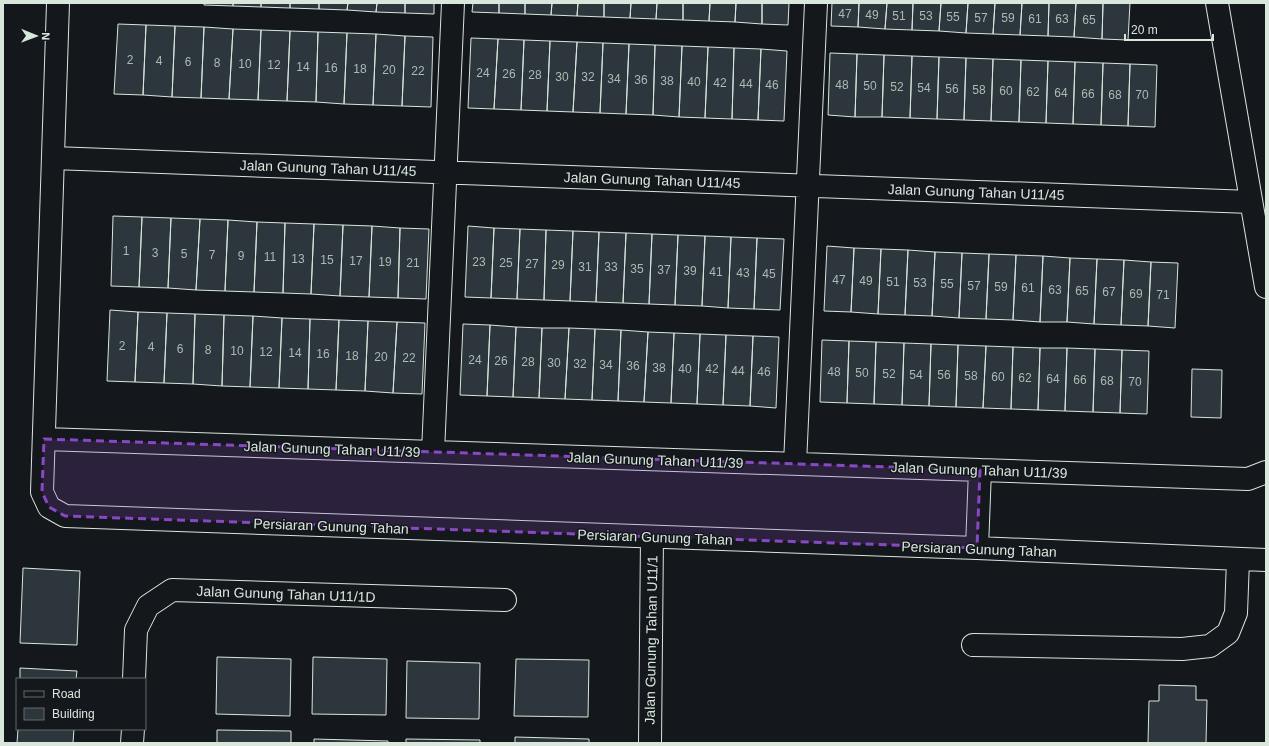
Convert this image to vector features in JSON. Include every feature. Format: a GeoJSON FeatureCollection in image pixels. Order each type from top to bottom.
{"type":"FeatureCollection","features":[{"type":"Feature","properties":{"kind":"street"},"geometry":{"type":"LineString","coordinates":[[44,439],[58,3]]}},
{"type":"Feature","properties":{"kind":"street"},"geometry":{"type":"LineString","coordinates":[[433,452],[453,3]]}},
{"type":"Feature","properties":{"kind":"street"},"geometry":{"type":"LineString","coordinates":[[795,464],[816,3]]}},
{"type":"Feature","properties":{"kind":"street"},"geometry":{"type":"LineString","coordinates":[[1217,3],[1266,287]]}},
{"type":"Feature","properties":{"kind":"street","name":"Jalan Gunung Tahan U11/45"},"geometry":{"type":"LineString","coordinates":[[53,158],[1251,202]]}},
{"type":"Feature","properties":{"kind":"street","name":"Jalan Gunung Tahan U11/39"},"geometry":{"type":"LineString","coordinates":[[44,439],[1248,479],[1266,472]]}},
{"type":"Feature","properties":{"kind":"street","name":"Persiaran Gunung Tahan"},"geometry":{"type":"LineString","coordinates":[[44,439],[42,492],[49,507],[65,516],[977,548],[1265,561]]}},
{"type":"Feature","properties":{"kind":"street"},"geometry":{"type":"LineString","coordinates":[[977,548],[980,470]]}},
{"type":"Feature","properties":{"kind":"street","name":"Jalan Gunung Tahan U11/1"},"geometry":{"type":"LineString","coordinates":[[650,743],[652,537]]}},
{"type":"Feature","properties":{"kind":"street"},"geometry":{"type":"LineString","coordinates":[[972,645],[1182,649],[1210,646],[1228,633],[1236,613],[1238,560]]}},
{"type":"Feature","properties":{"kind":"street","name":"Jalan Gunung Tahan U11/1D"},"geometry":{"type":"LineString","coordinates":[[134,678],[136,630],[148,606],[172,590],[505,600]]}},
{"type":"Feature","properties":{"kind":"street"},"geometry":{"type":"LineString","coordinates":[[132,743],[133,730]]}},
{"type":"Feature","properties":{"kind":"highlighted area"},"geometry":{"type":"Polygon","coordinates":[[[44,439],[980,470],[977,548],[65,516],[49,507],[42,492],[44,439]]]}},
{"type":"Feature","properties":{"kind":"building"},"geometry":{"type":"Polygon","coordinates":[[[204,3],[233,3],[233,6],[204,5],[204,3]]]}},
{"type":"Feature","properties":{"kind":"building"},"geometry":{"type":"Polygon","coordinates":[[[233,3],[261,3],[261,7],[233,6],[233,3]]]}},
{"type":"Feature","properties":{"kind":"building"},"geometry":{"type":"Polygon","coordinates":[[[261,3],[290,3],[290,8],[261,7],[261,3]]]}},
{"type":"Feature","properties":{"kind":"building"},"geometry":{"type":"Polygon","coordinates":[[[290,3],[319,3],[319,9],[290,8],[290,3]]]}},
{"type":"Feature","properties":{"kind":"building"},"geometry":{"type":"Polygon","coordinates":[[[319,3],[348,3],[347,10],[319,9],[319,3]]]}},
{"type":"Feature","properties":{"kind":"building"},"geometry":{"type":"Polygon","coordinates":[[[348,3],[377,3],[376,12],[347,10],[348,3]]]}},
{"type":"Feature","properties":{"kind":"building"},"geometry":{"type":"Polygon","coordinates":[[[377,3],[405,3],[405,13],[376,12],[377,3]]]}},
{"type":"Feature","properties":{"kind":"building"},"geometry":{"type":"Polygon","coordinates":[[[405,3],[434,3],[434,14],[405,13],[405,3]]]}},
{"type":"Feature","properties":{"kind":"building"},"geometry":{"type":"Polygon","coordinates":[[[473,3],[499,3],[499,13],[472,12],[473,3]]]}},
{"type":"Feature","properties":{"kind":"building"},"geometry":{"type":"Polygon","coordinates":[[[499,3],[525,3],[525,14],[499,13],[499,3]]]}},
{"type":"Feature","properties":{"kind":"building"},"geometry":{"type":"Polygon","coordinates":[[[525,3],[552,3],[551,15],[525,14],[525,3]]]}},
{"type":"Feature","properties":{"kind":"building"},"geometry":{"type":"Polygon","coordinates":[[[552,3],[578,3],[577,16],[551,15],[552,3]]]}},
{"type":"Feature","properties":{"kind":"building"},"geometry":{"type":"Polygon","coordinates":[[[578,3],[604,3],[604,17],[577,16],[578,3]]]}},
{"type":"Feature","properties":{"kind":"building"},"geometry":{"type":"Polygon","coordinates":[[[604,3],[631,3],[630,18],[604,17],[604,3]]]}},
{"type":"Feature","properties":{"kind":"building"},"geometry":{"type":"Polygon","coordinates":[[[631,3],[657,3],[656,19],[630,18],[631,3]]]}},
{"type":"Feature","properties":{"kind":"building"},"geometry":{"type":"Polygon","coordinates":[[[657,3],[683,3],[683,20],[656,19],[657,3]]]}},
{"type":"Feature","properties":{"kind":"building"},"geometry":{"type":"Polygon","coordinates":[[[683,3],[710,3],[709,21],[683,20],[683,3]]]}},
{"type":"Feature","properties":{"kind":"building"},"geometry":{"type":"Polygon","coordinates":[[[710,3],[736,3],[735,22],[709,21],[710,3]]]}},
{"type":"Feature","properties":{"kind":"building"},"geometry":{"type":"Polygon","coordinates":[[[736,3],[762,3],[762,24],[735,22],[736,3]]]}},
{"type":"Feature","properties":{"kind":"building"},"geometry":{"type":"Polygon","coordinates":[[[762,3],[789,3],[788,25],[762,24],[762,3]]]}},
{"type":"Feature","properties":{"kind":"building"},"geometry":{"type":"Polygon","coordinates":[[[832,3],[859,3],[858,27],[831,26],[832,3]]]}},
{"type":"Feature","properties":{"kind":"building"},"geometry":{"type":"Polygon","coordinates":[[[859,3],[887,3],[885,29],[858,27],[859,3]]]}},
{"type":"Feature","properties":{"kind":"building"},"geometry":{"type":"Polygon","coordinates":[[[887,3],[913,3],[912,30],[885,29],[887,3]]]}},
{"type":"Feature","properties":{"kind":"building"},"geometry":{"type":"Polygon","coordinates":[[[913,3],[941,3],[939,31],[912,30],[913,3]]]}},
{"type":"Feature","properties":{"kind":"building"},"geometry":{"type":"Polygon","coordinates":[[[941,3],[968,3],[966,33],[939,31],[941,3]]]}},
{"type":"Feature","properties":{"kind":"building"},"geometry":{"type":"Polygon","coordinates":[[[968,3],[995,3],[993,34],[966,33],[968,3]]]}},
{"type":"Feature","properties":{"kind":"building"},"geometry":{"type":"Polygon","coordinates":[[[995,3],[1022,3],[1020,35],[993,34],[995,3]]]}},
{"type":"Feature","properties":{"kind":"building"},"geometry":{"type":"Polygon","coordinates":[[[1022,3],[1049,3],[1048,36],[1020,35],[1022,3]]]}},
{"type":"Feature","properties":{"kind":"building"},"geometry":{"type":"Polygon","coordinates":[[[1049,3],[1076,3],[1074,37],[1048,36],[1049,3]]]}},
{"type":"Feature","properties":{"kind":"building"},"geometry":{"type":"Polygon","coordinates":[[[1076,3],[1103,3],[1102,39],[1074,37],[1076,3]]]}},
{"type":"Feature","properties":{"kind":"building"},"geometry":{"type":"Polygon","coordinates":[[[1103,3],[1130,3],[1128,40],[1102,39],[1103,3]]]}},
{"type":"Feature","properties":{"kind":"building"},"geometry":{"type":"Polygon","coordinates":[[[118,24],[146,25],[143,95],[114,94],[118,24]]]}},
{"type":"Feature","properties":{"kind":"building"},"geometry":{"type":"Polygon","coordinates":[[[146,25],[175,26],[172,97],[143,95],[146,25]]]}},
{"type":"Feature","properties":{"kind":"building"},"geometry":{"type":"Polygon","coordinates":[[[175,26],[204,27],[201,98],[172,97],[175,26]]]}},
{"type":"Feature","properties":{"kind":"building"},"geometry":{"type":"Polygon","coordinates":[[[204,27],[233,29],[229,99],[201,98],[204,27]]]}},
{"type":"Feature","properties":{"kind":"building"},"geometry":{"type":"Polygon","coordinates":[[[233,29],[261,30],[258,100],[229,99],[233,29]]]}},
{"type":"Feature","properties":{"kind":"building"},"geometry":{"type":"Polygon","coordinates":[[[261,30],[290,31],[287,101],[258,100],[261,30]]]}},
{"type":"Feature","properties":{"kind":"building"},"geometry":{"type":"Polygon","coordinates":[[[290,31],[318,32],[316,102],[287,101],[290,31]]]}},
{"type":"Feature","properties":{"kind":"building"},"geometry":{"type":"Polygon","coordinates":[[[318,32],[347,33],[344,104],[316,102],[318,32]]]}},
{"type":"Feature","properties":{"kind":"building"},"geometry":{"type":"Polygon","coordinates":[[[347,33],[376,34],[373,105],[344,104],[347,33]]]}},
{"type":"Feature","properties":{"kind":"building"},"geometry":{"type":"Polygon","coordinates":[[[376,34],[405,36],[402,106],[373,105],[376,34]]]}},
{"type":"Feature","properties":{"kind":"building"},"geometry":{"type":"Polygon","coordinates":[[[405,36],[433,37],[431,107],[402,106],[405,36]]]}},
{"type":"Feature","properties":{"kind":"building"},"geometry":{"type":"Polygon","coordinates":[[[471,38],[498,39],[494,109],[468,108],[471,38]]]}},
{"type":"Feature","properties":{"kind":"building"},"geometry":{"type":"Polygon","coordinates":[[[498,39],[524,40],[521,110],[494,109],[498,39]]]}},
{"type":"Feature","properties":{"kind":"building"},"geometry":{"type":"Polygon","coordinates":[[[524,40],[550,41],[547,111],[521,110],[524,40]]]}},
{"type":"Feature","properties":{"kind":"building"},"geometry":{"type":"Polygon","coordinates":[[[550,41],[577,42],[573,112],[547,111],[550,41]]]}},
{"type":"Feature","properties":{"kind":"building"},"geometry":{"type":"Polygon","coordinates":[[[577,42],[603,43],[600,113],[573,112],[577,42]]]}},
{"type":"Feature","properties":{"kind":"building"},"geometry":{"type":"Polygon","coordinates":[[[603,43],[629,44],[626,114],[600,113],[603,43]]]}},
{"type":"Feature","properties":{"kind":"building"},"geometry":{"type":"Polygon","coordinates":[[[629,44],[655,45],[653,115],[626,114],[629,44]]]}},
{"type":"Feature","properties":{"kind":"building"},"geometry":{"type":"Polygon","coordinates":[[[655,45],[682,46],[679,117],[653,115],[655,45]]]}},
{"type":"Feature","properties":{"kind":"building"},"geometry":{"type":"Polygon","coordinates":[[[682,46],[708,47],[705,118],[679,117],[682,46]]]}},
{"type":"Feature","properties":{"kind":"building"},"geometry":{"type":"Polygon","coordinates":[[[708,47],[734,48],[732,119],[705,118],[708,47]]]}},
{"type":"Feature","properties":{"kind":"building"},"geometry":{"type":"Polygon","coordinates":[[[734,48],[761,49],[758,120],[732,119],[734,48]]]}},
{"type":"Feature","properties":{"kind":"building"},"geometry":{"type":"Polygon","coordinates":[[[761,49],[787,51],[784,121],[758,120],[761,49]]]}},
{"type":"Feature","properties":{"kind":"building"},"geometry":{"type":"Polygon","coordinates":[[[830,53],[857,54],[855,117],[828,115],[830,53]]]}},
{"type":"Feature","properties":{"kind":"building"},"geometry":{"type":"Polygon","coordinates":[[[857,54],[884,55],[882,117],[855,117],[857,54]]]}},
{"type":"Feature","properties":{"kind":"building"},"geometry":{"type":"Polygon","coordinates":[[[884,55],[912,56],[910,118],[882,117],[884,55]]]}},
{"type":"Feature","properties":{"kind":"building"},"geometry":{"type":"Polygon","coordinates":[[[912,56],[939,57],[937,119],[910,118],[912,56]]]}},
{"type":"Feature","properties":{"kind":"building"},"geometry":{"type":"Polygon","coordinates":[[[939,57],[966,58],[964,120],[937,119],[939,57]]]}},
{"type":"Feature","properties":{"kind":"building"},"geometry":{"type":"Polygon","coordinates":[[[966,58],[993,59],[991,121],[964,120],[966,58]]]}},
{"type":"Feature","properties":{"kind":"building"},"geometry":{"type":"Polygon","coordinates":[[[993,59],[1021,60],[1019,122],[991,121],[993,59]]]}},
{"type":"Feature","properties":{"kind":"building"},"geometry":{"type":"Polygon","coordinates":[[[1021,60],[1048,61],[1046,123],[1019,122],[1021,60]]]}},
{"type":"Feature","properties":{"kind":"building"},"geometry":{"type":"Polygon","coordinates":[[[1048,61],[1075,62],[1073,124],[1046,123],[1048,61]]]}},
{"type":"Feature","properties":{"kind":"building"},"geometry":{"type":"Polygon","coordinates":[[[1075,62],[1103,63],[1101,125],[1073,124],[1075,62]]]}},
{"type":"Feature","properties":{"kind":"building"},"geometry":{"type":"Polygon","coordinates":[[[1103,63],[1130,64],[1128,126],[1101,125],[1103,63]]]}},
{"type":"Feature","properties":{"kind":"building"},"geometry":{"type":"Polygon","coordinates":[[[1130,64],[1157,65],[1155,127],[1128,126],[1130,64]]]}},
{"type":"Feature","properties":{"kind":"building"},"geometry":{"type":"Polygon","coordinates":[[[113,216],[142,217],[139,287],[111,286],[113,216]]]}},
{"type":"Feature","properties":{"kind":"building"},"geometry":{"type":"Polygon","coordinates":[[[142,217],[171,218],[168,288],[139,287],[142,217]]]}},
{"type":"Feature","properties":{"kind":"building"},"geometry":{"type":"Polygon","coordinates":[[[171,218],[200,219],[196,290],[168,288],[171,218]]]}},
{"type":"Feature","properties":{"kind":"building"},"geometry":{"type":"Polygon","coordinates":[[[200,219],[228,220],[225,291],[196,290],[200,219]]]}},
{"type":"Feature","properties":{"kind":"building"},"geometry":{"type":"Polygon","coordinates":[[[228,220],[257,222],[254,292],[225,291],[228,220]]]}},
{"type":"Feature","properties":{"kind":"building"},"geometry":{"type":"Polygon","coordinates":[[[257,222],[285,223],[283,293],[254,292],[257,222]]]}},
{"type":"Feature","properties":{"kind":"building"},"geometry":{"type":"Polygon","coordinates":[[[285,223],[314,224],[311,294],[283,293],[285,223]]]}},
{"type":"Feature","properties":{"kind":"building"},"geometry":{"type":"Polygon","coordinates":[[[314,224],[343,225],[340,296],[311,294],[314,224]]]}},
{"type":"Feature","properties":{"kind":"building"},"geometry":{"type":"Polygon","coordinates":[[[343,225],[372,226],[369,297],[340,296],[343,225]]]}},
{"type":"Feature","properties":{"kind":"building"},"geometry":{"type":"Polygon","coordinates":[[[372,226],[400,228],[398,298],[369,297],[372,226]]]}},
{"type":"Feature","properties":{"kind":"building"},"geometry":{"type":"Polygon","coordinates":[[[468,226],[494,228],[491,298],[465,297],[468,226]]]}},
{"type":"Feature","properties":{"kind":"building"},"geometry":{"type":"Polygon","coordinates":[[[400,228],[429,229],[426,299],[398,298],[400,228]]]}},
{"type":"Feature","properties":{"kind":"building"},"geometry":{"type":"Polygon","coordinates":[[[494,228],[520,229],[517,299],[491,298],[494,228]]]}},
{"type":"Feature","properties":{"kind":"building"},"geometry":{"type":"Polygon","coordinates":[[[520,229],[546,230],[544,300],[517,299],[520,229]]]}},
{"type":"Feature","properties":{"kind":"building"},"geometry":{"type":"Polygon","coordinates":[[[546,230],[573,231],[570,301],[544,300],[546,230]]]}},
{"type":"Feature","properties":{"kind":"building"},"geometry":{"type":"Polygon","coordinates":[[[573,231],[599,232],[596,302],[570,301],[573,231]]]}},
{"type":"Feature","properties":{"kind":"building"},"geometry":{"type":"Polygon","coordinates":[[[599,232],[626,233],[623,303],[596,302],[599,232]]]}},
{"type":"Feature","properties":{"kind":"building"},"geometry":{"type":"Polygon","coordinates":[[[626,233],[652,234],[649,304],[623,303],[626,233]]]}},
{"type":"Feature","properties":{"kind":"building"},"geometry":{"type":"Polygon","coordinates":[[[652,234],[678,235],[675,305],[649,304],[652,234]]]}},
{"type":"Feature","properties":{"kind":"building"},"geometry":{"type":"Polygon","coordinates":[[[678,235],[705,236],[702,306],[675,305],[678,235]]]}},
{"type":"Feature","properties":{"kind":"building"},"geometry":{"type":"Polygon","coordinates":[[[705,236],[731,237],[728,308],[702,306],[705,236]]]}},
{"type":"Feature","properties":{"kind":"building"},"geometry":{"type":"Polygon","coordinates":[[[731,237],[757,238],[754,309],[728,308],[731,237]]]}},
{"type":"Feature","properties":{"kind":"building"},"geometry":{"type":"Polygon","coordinates":[[[757,238],[784,239],[780,310],[754,309],[757,238]]]}},
{"type":"Feature","properties":{"kind":"building"},"geometry":{"type":"Polygon","coordinates":[[[827,246],[854,248],[851,312],[824,311],[827,246]]]}},
{"type":"Feature","properties":{"kind":"building"},"geometry":{"type":"Polygon","coordinates":[[[854,248],[881,249],[878,314],[851,312],[854,248]]]}},
{"type":"Feature","properties":{"kind":"building"},"geometry":{"type":"Polygon","coordinates":[[[881,249],[908,250],[905,315],[878,314],[881,249]]]}},
{"type":"Feature","properties":{"kind":"building"},"geometry":{"type":"Polygon","coordinates":[[[908,250],[935,252],[932,316],[905,315],[908,250]]]}},
{"type":"Feature","properties":{"kind":"building"},"geometry":{"type":"Polygon","coordinates":[[[935,252],[962,253],[959,318],[932,316],[935,252]]]}},
{"type":"Feature","properties":{"kind":"building"},"geometry":{"type":"Polygon","coordinates":[[[962,253],[989,254],[986,319],[959,318],[962,253]]]}},
{"type":"Feature","properties":{"kind":"building"},"geometry":{"type":"Polygon","coordinates":[[[989,254],[1016,255],[1013,320],[986,319],[989,254]]]}},
{"type":"Feature","properties":{"kind":"building"},"geometry":{"type":"Polygon","coordinates":[[[1016,255],[1043,256],[1040,322],[1013,320],[1016,255]]]}},
{"type":"Feature","properties":{"kind":"building"},"geometry":{"type":"Polygon","coordinates":[[[1043,256],[1070,258],[1067,322],[1040,322],[1043,256]]]}},
{"type":"Feature","properties":{"kind":"building"},"geometry":{"type":"Polygon","coordinates":[[[1070,258],[1097,259],[1094,324],[1067,322],[1070,258]]]}},
{"type":"Feature","properties":{"kind":"building"},"geometry":{"type":"Polygon","coordinates":[[[1097,259],[1124,260],[1121,325],[1094,324],[1097,259]]]}},
{"type":"Feature","properties":{"kind":"building"},"geometry":{"type":"Polygon","coordinates":[[[1124,260],[1151,262],[1148,326],[1121,325],[1124,260]]]}},
{"type":"Feature","properties":{"kind":"building"},"geometry":{"type":"Polygon","coordinates":[[[1151,262],[1178,263],[1175,328],[1148,326],[1151,262]]]}},
{"type":"Feature","properties":{"kind":"building"},"geometry":{"type":"Polygon","coordinates":[[[110,310],[138,312],[135,382],[107,381],[110,310]]]}},
{"type":"Feature","properties":{"kind":"building"},"geometry":{"type":"Polygon","coordinates":[[[138,312],[167,313],[164,383],[135,382],[138,312]]]}},
{"type":"Feature","properties":{"kind":"building"},"geometry":{"type":"Polygon","coordinates":[[[167,313],[195,314],[193,384],[164,383],[167,313]]]}},
{"type":"Feature","properties":{"kind":"building"},"geometry":{"type":"Polygon","coordinates":[[[195,314],[224,315],[222,386],[193,384],[195,314]]]}},
{"type":"Feature","properties":{"kind":"building"},"geometry":{"type":"Polygon","coordinates":[[[224,315],[253,316],[250,387],[222,386],[224,315]]]}},
{"type":"Feature","properties":{"kind":"building"},"geometry":{"type":"Polygon","coordinates":[[[253,316],[282,318],[279,388],[250,387],[253,316]]]}},
{"type":"Feature","properties":{"kind":"building"},"geometry":{"type":"Polygon","coordinates":[[[282,318],[310,319],[308,389],[279,388],[282,318]]]}},
{"type":"Feature","properties":{"kind":"building"},"geometry":{"type":"Polygon","coordinates":[[[310,319],[339,320],[336,390],[308,389],[310,319]]]}},
{"type":"Feature","properties":{"kind":"building"},"geometry":{"type":"Polygon","coordinates":[[[339,320],[368,321],[365,391],[336,390],[339,320]]]}},
{"type":"Feature","properties":{"kind":"building"},"geometry":{"type":"Polygon","coordinates":[[[368,321],[397,322],[393,393],[365,391],[368,321]]]}},
{"type":"Feature","properties":{"kind":"building"},"geometry":{"type":"Polygon","coordinates":[[[397,322],[425,323],[422,394],[393,393],[397,322]]]}},
{"type":"Feature","properties":{"kind":"building"},"geometry":{"type":"Polygon","coordinates":[[[463,324],[490,325],[487,396],[460,395],[463,324]]]}},
{"type":"Feature","properties":{"kind":"building"},"geometry":{"type":"Polygon","coordinates":[[[490,325],[516,327],[513,397],[487,396],[490,325]]]}},
{"type":"Feature","properties":{"kind":"building"},"geometry":{"type":"Polygon","coordinates":[[[516,327],[542,328],[539,398],[513,397],[516,327]]]}},
{"type":"Feature","properties":{"kind":"building"},"geometry":{"type":"Polygon","coordinates":[[[542,328],[569,328],[565,399],[539,398],[542,328]]]}},
{"type":"Feature","properties":{"kind":"building"},"geometry":{"type":"Polygon","coordinates":[[[569,328],[595,329],[592,400],[565,399],[569,328]]]}},
{"type":"Feature","properties":{"kind":"building"},"geometry":{"type":"Polygon","coordinates":[[[595,329],[621,330],[618,401],[592,400],[595,329]]]}},
{"type":"Feature","properties":{"kind":"building"},"geometry":{"type":"Polygon","coordinates":[[[621,330],[648,332],[644,402],[618,401],[621,330]]]}},
{"type":"Feature","properties":{"kind":"building"},"geometry":{"type":"Polygon","coordinates":[[[648,332],[674,333],[671,403],[644,402],[648,332]]]}},
{"type":"Feature","properties":{"kind":"building"},"geometry":{"type":"Polygon","coordinates":[[[674,333],[700,334],[697,404],[671,403],[674,333]]]}},
{"type":"Feature","properties":{"kind":"building"},"geometry":{"type":"Polygon","coordinates":[[[700,334],[726,335],[723,405],[697,404],[700,334]]]}},
{"type":"Feature","properties":{"kind":"building"},"geometry":{"type":"Polygon","coordinates":[[[726,335],[753,336],[750,406],[723,405],[726,335]]]}},
{"type":"Feature","properties":{"kind":"building"},"geometry":{"type":"Polygon","coordinates":[[[753,336],[779,337],[776,408],[750,406],[753,336]]]}},
{"type":"Feature","properties":{"kind":"building"},"geometry":{"type":"Polygon","coordinates":[[[822,340],[849,341],[847,403],[820,402],[822,340]]]}},
{"type":"Feature","properties":{"kind":"building"},"geometry":{"type":"Polygon","coordinates":[[[849,341],[876,342],[874,404],[847,403],[849,341]]]}},
{"type":"Feature","properties":{"kind":"building"},"geometry":{"type":"Polygon","coordinates":[[[876,342],[904,343],[902,405],[874,404],[876,342]]]}},
{"type":"Feature","properties":{"kind":"building"},"geometry":{"type":"Polygon","coordinates":[[[904,343],[931,344],[929,406],[902,405],[904,343]]]}},
{"type":"Feature","properties":{"kind":"building"},"geometry":{"type":"Polygon","coordinates":[[[931,344],[958,345],[956,407],[929,406],[931,344]]]}},
{"type":"Feature","properties":{"kind":"building"},"geometry":{"type":"Polygon","coordinates":[[[958,345],[986,346],[983,408],[956,407],[958,345]]]}},
{"type":"Feature","properties":{"kind":"building"},"geometry":{"type":"Polygon","coordinates":[[[986,346],[1013,347],[1011,409],[983,408],[986,346]]]}},
{"type":"Feature","properties":{"kind":"building"},"geometry":{"type":"Polygon","coordinates":[[[1013,347],[1040,348],[1038,410],[1011,409],[1013,347]]]}},
{"type":"Feature","properties":{"kind":"building"},"geometry":{"type":"Polygon","coordinates":[[[1040,348],[1067,348],[1065,411],[1038,410],[1040,348]]]}},
{"type":"Feature","properties":{"kind":"building"},"geometry":{"type":"Polygon","coordinates":[[[1067,348],[1095,349],[1093,412],[1065,411],[1067,348]]]}},
{"type":"Feature","properties":{"kind":"building"},"geometry":{"type":"Polygon","coordinates":[[[1095,349],[1122,350],[1120,413],[1093,412],[1095,349]]]}},
{"type":"Feature","properties":{"kind":"building"},"geometry":{"type":"Polygon","coordinates":[[[1122,350],[1149,351],[1147,414],[1120,413],[1122,350]]]}},
{"type":"Feature","properties":{"kind":"building"},"geometry":{"type":"Polygon","coordinates":[[[1192,369],[1222,370],[1221,418],[1191,417],[1192,369]]]}},
{"type":"Feature","properties":{"kind":"building"},"geometry":{"type":"Polygon","coordinates":[[[23,568],[80,571],[77,645],[20,643],[23,568]]]}},
{"type":"Feature","properties":{"kind":"building"},"geometry":{"type":"Polygon","coordinates":[[[217,657],[291,659],[290,716],[216,714],[217,657]]]}},
{"type":"Feature","properties":{"kind":"building"},"geometry":{"type":"Polygon","coordinates":[[[313,657],[387,659],[386,715],[312,714],[313,657]]]}},
{"type":"Feature","properties":{"kind":"building"},"geometry":{"type":"Polygon","coordinates":[[[516,659],[589,660],[588,717],[514,716],[516,659]]]}},
{"type":"Feature","properties":{"kind":"building"},"geometry":{"type":"Polygon","coordinates":[[[407,661],[480,663],[479,719],[406,718],[407,661]]]}},
{"type":"Feature","properties":{"kind":"building"},"geometry":{"type":"Polygon","coordinates":[[[20,668],[77,671],[76,678],[20,678],[20,668]]]}},
{"type":"Feature","properties":{"kind":"building"},"geometry":{"type":"Polygon","coordinates":[[[1159,685],[1196,686],[1196,700],[1207,700],[1206,743],[1148,743],[1149,701],[1159,701],[1159,685]]]}},
{"type":"Feature","properties":{"kind":"building"},"geometry":{"type":"Polygon","coordinates":[[[18,730],[74,730],[73,743],[17,743],[18,730]]]}},
{"type":"Feature","properties":{"kind":"building"},"geometry":{"type":"Polygon","coordinates":[[[217,730],[291,731],[291,743],[217,743],[217,730]]]}},
{"type":"Feature","properties":{"kind":"building"},"geometry":{"type":"Polygon","coordinates":[[[515,737],[589,739],[589,743],[515,743],[515,737]]]}},
{"type":"Feature","properties":{"kind":"building"},"geometry":{"type":"Polygon","coordinates":[[[314,739],[388,741],[388,743],[314,743],[314,739]]]}},
{"type":"Feature","properties":{"kind":"building"},"geometry":{"type":"Polygon","coordinates":[[[406,739],[480,740],[480,743],[406,743],[406,739]]]}}]}
